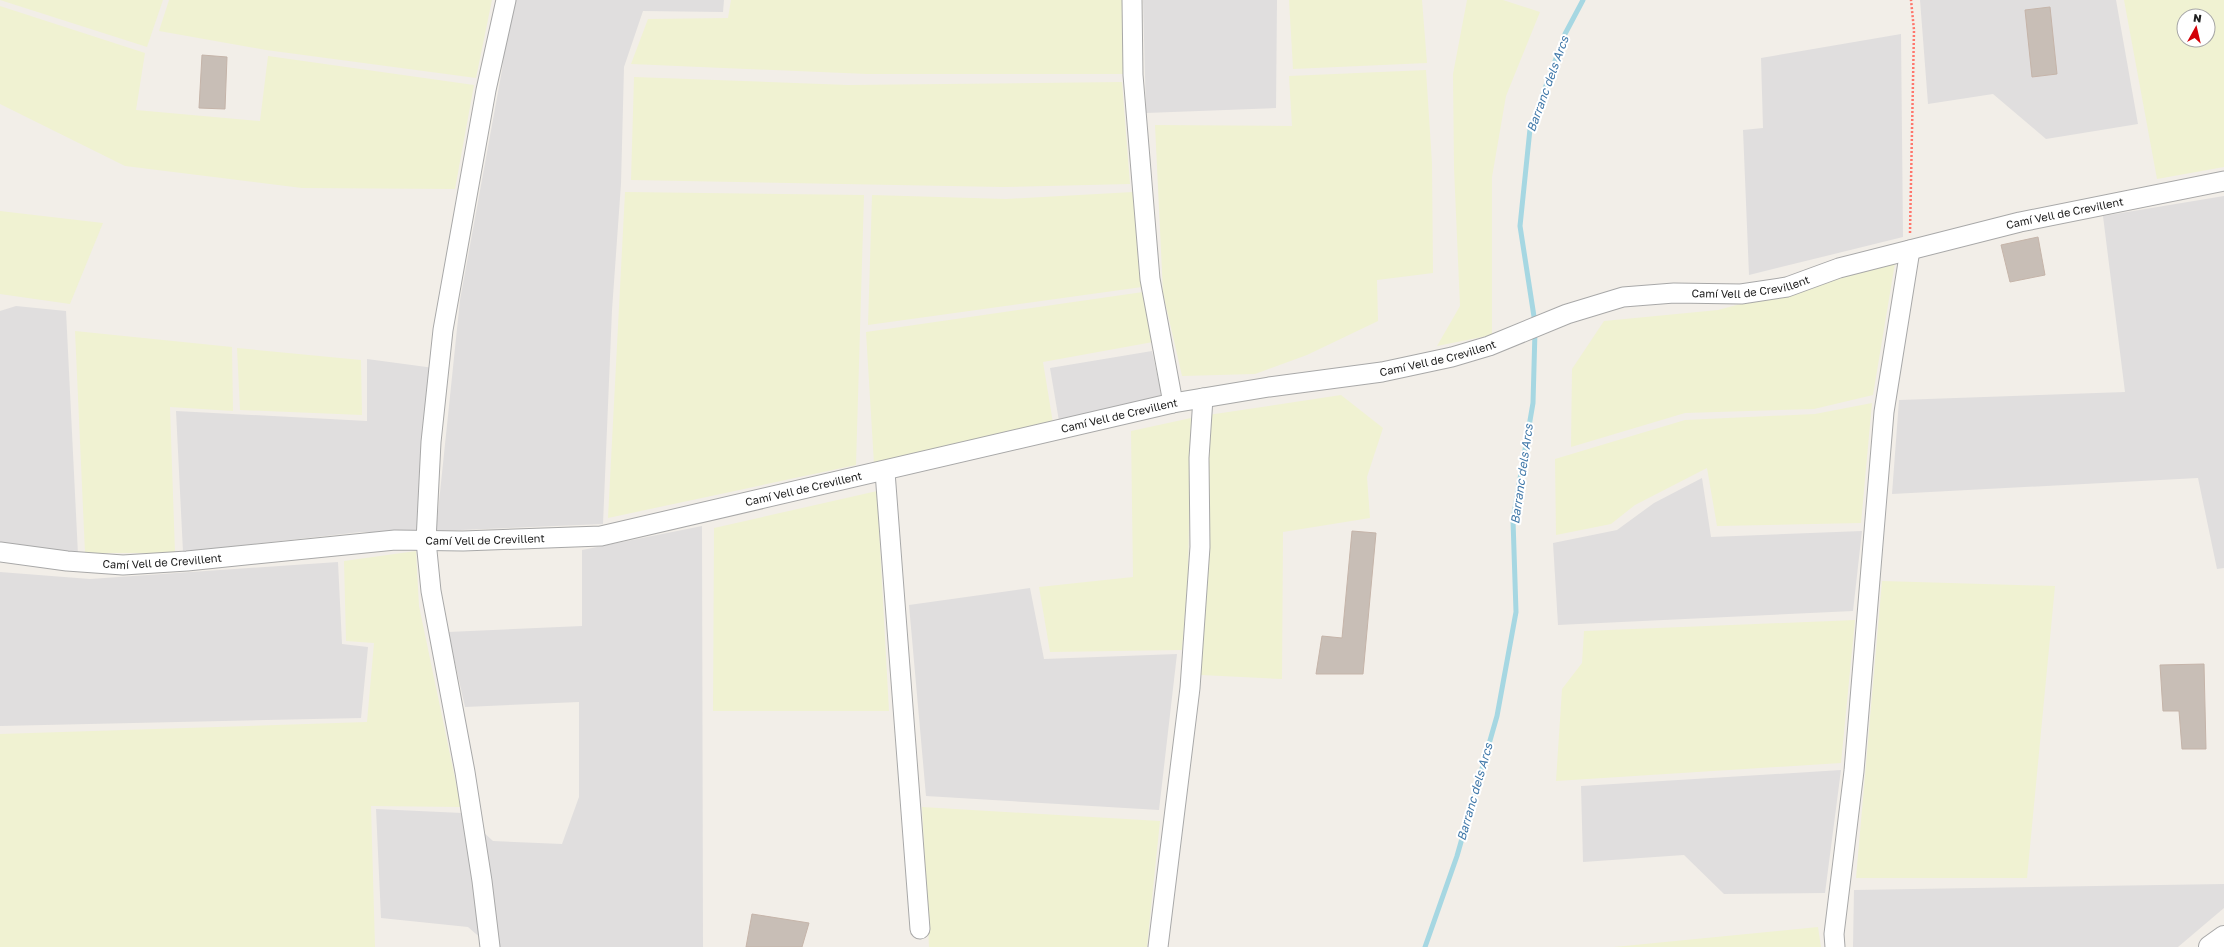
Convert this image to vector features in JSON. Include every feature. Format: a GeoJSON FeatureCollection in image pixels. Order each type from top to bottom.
{"type":"FeatureCollection","features":[{"type":"Feature","properties":{"kind":"street"},"geometry":{"type":"LineString","coordinates":[[490,947],[482,881],[465,772],[431,591],[426,541],[431,442],[443,330],[486,90],[506,0]]}},
{"type":"Feature","properties":{"kind":"street"},"geometry":{"type":"LineString","coordinates":[[1132,0],[1133,75],[1150,279],[1173,403]]}},
{"type":"Feature","properties":{"kind":"street","name":"Camí Vell de Crevillent"},"geometry":{"type":"LineString","coordinates":[[0,552],[67,561],[123,565],[187,561],[395,540],[426,541],[601,536],[885,472],[1173,403],[1269,387],[1382,372],[1452,357],[1489,346],[1567,314],[1623,297],[1674,293],[1740,294],[1787,287],[1840,268],[2020,222],[2224,181]]}},
{"type":"Feature","properties":{"kind":"street"},"geometry":{"type":"LineString","coordinates":[[1835,947],[1834,934],[1854,771],[1884,412],[1910,250]]}},
{"type":"Feature","properties":{"kind":"street"},"geometry":{"type":"LineString","coordinates":[[1158,947],[1190,688],[1200,547],[1199,458],[1203,398]]}},
{"type":"Feature","properties":{"kind":"street"},"geometry":{"type":"LineString","coordinates":[[885,472],[920,929]]}},
{"type":"Feature","properties":{"kind":"street"},"geometry":{"type":"LineString","coordinates":[[2210,947],[2224,936]]}},
{"type":"Feature","properties":{"kind":"path"},"geometry":{"type":"LineString","coordinates":[[1910,250],[1914,30],[1911,0]]}},
{"type":"Feature","properties":{"kind":"shaded area"},"geometry":{"type":"Polygon","coordinates":[[[511,0],[724,0],[723,12],[643,11],[624,67],[621,184],[612,310],[603,524],[436,531],[460,300],[502,70],[511,0]]]}},
{"type":"Feature","properties":{"kind":"shaded area"},"geometry":{"type":"Polygon","coordinates":[[[1143,0],[1277,0],[1276,108],[1146,113],[1143,0]]]}},
{"type":"Feature","properties":{"kind":"shaded area"},"geometry":{"type":"Polygon","coordinates":[[[1920,0],[2116,0],[2138,124],[2046,139],[1993,94],[1928,104],[1920,0]]]}},
{"type":"Feature","properties":{"kind":"shaded area"},"geometry":{"type":"Polygon","coordinates":[[[1901,34],[1903,237],[1749,275],[1743,130],[1763,128],[1761,58],[1901,34]]]}},
{"type":"Feature","properties":{"kind":"shaded area"},"geometry":{"type":"Polygon","coordinates":[[[2224,196],[2224,568],[2217,569],[2198,478],[1892,494],[1899,400],[2125,392],[2103,216],[2224,196]]]}},
{"type":"Feature","properties":{"kind":"shaded area"},"geometry":{"type":"Polygon","coordinates":[[[16,306],[66,311],[78,555],[0,545],[0,311],[16,306]]]}},
{"type":"Feature","properties":{"kind":"shaded area"},"geometry":{"type":"Polygon","coordinates":[[[1152,351],[1162,397],[1059,421],[1050,368],[1152,351]]]}},
{"type":"Feature","properties":{"kind":"shaded area"},"geometry":{"type":"Polygon","coordinates":[[[367,359],[434,368],[420,532],[361,532],[183,552],[176,411],[367,421],[367,359]]]}},
{"type":"Feature","properties":{"kind":"shaded area"},"geometry":{"type":"Polygon","coordinates":[[[1702,478],[1711,537],[1862,531],[1853,611],[1558,625],[1553,543],[1617,530],[1654,503],[1702,478]]]}},
{"type":"Feature","properties":{"kind":"shaded area"},"geometry":{"type":"Polygon","coordinates":[[[702,526],[703,947],[491,947],[468,927],[381,918],[376,809],[462,813],[493,841],[562,844],[579,797],[579,702],[465,707],[448,632],[582,626],[582,550],[702,526]]]}},
{"type":"Feature","properties":{"kind":"shaded area"},"geometry":{"type":"Polygon","coordinates":[[[338,562],[342,644],[368,647],[361,718],[0,726],[0,572],[90,579],[338,562]]]}},
{"type":"Feature","properties":{"kind":"shaded area"},"geometry":{"type":"Polygon","coordinates":[[[1030,588],[1044,659],[1177,654],[1159,810],[926,796],[909,605],[1030,588]]]}},
{"type":"Feature","properties":{"kind":"shaded area"},"geometry":{"type":"Polygon","coordinates":[[[1841,770],[1825,893],[1724,894],[1684,855],[1583,862],[1581,786],[1841,770]]]}},
{"type":"Feature","properties":{"kind":"shaded area"},"geometry":{"type":"Polygon","coordinates":[[[2224,884],[2224,908],[2178,947],[1853,947],[1854,890],[2224,884]]]}},
{"type":"Feature","properties":{"kind":"green space"},"geometry":{"type":"Polygon","coordinates":[[[0,0],[163,0],[147,47],[0,0]]]}},
{"type":"Feature","properties":{"kind":"green space"},"geometry":{"type":"Polygon","coordinates":[[[169,0],[492,0],[476,78],[266,50],[159,31],[169,0]]]}},
{"type":"Feature","properties":{"kind":"green space"},"geometry":{"type":"Polygon","coordinates":[[[731,0],[1122,0],[1126,74],[867,74],[631,64],[648,19],[728,18],[731,0]]]}},
{"type":"Feature","properties":{"kind":"green space"},"geometry":{"type":"Polygon","coordinates":[[[1289,0],[1422,0],[1427,63],[1293,69],[1289,0]]]}},
{"type":"Feature","properties":{"kind":"green space"},"geometry":{"type":"Polygon","coordinates":[[[1467,0],[1503,0],[1540,12],[1506,96],[1492,177],[1492,335],[1437,346],[1460,306],[1454,168],[1453,74],[1467,0]]]}},
{"type":"Feature","properties":{"kind":"green space"},"geometry":{"type":"Polygon","coordinates":[[[2124,0],[2224,0],[2224,167],[2157,179],[2124,0]]]}},
{"type":"Feature","properties":{"kind":"green space"},"geometry":{"type":"Polygon","coordinates":[[[0,6],[145,53],[136,110],[260,121],[268,56],[474,85],[455,189],[302,188],[125,166],[0,104],[0,6]]]}},
{"type":"Feature","properties":{"kind":"green space"},"geometry":{"type":"Polygon","coordinates":[[[1426,70],[1432,163],[1433,273],[1377,280],[1378,321],[1307,355],[1255,374],[1182,376],[1163,293],[1155,125],[1292,126],[1289,76],[1426,70]]]}},
{"type":"Feature","properties":{"kind":"green space"},"geometry":{"type":"Polygon","coordinates":[[[634,77],[848,85],[1122,82],[1130,184],[1003,187],[631,180],[634,77]]]}},
{"type":"Feature","properties":{"kind":"green space"},"geometry":{"type":"Polygon","coordinates":[[[625,192],[864,195],[856,465],[608,518],[625,192]]]}},
{"type":"Feature","properties":{"kind":"green space"},"geometry":{"type":"Polygon","coordinates":[[[1133,192],[1142,287],[868,325],[872,195],[1006,199],[1133,192]]]}},
{"type":"Feature","properties":{"kind":"green space"},"geometry":{"type":"Polygon","coordinates":[[[0,211],[103,223],[70,304],[0,294],[0,211]]]}},
{"type":"Feature","properties":{"kind":"green space"},"geometry":{"type":"Polygon","coordinates":[[[1895,263],[1873,395],[1814,409],[1685,413],[1571,447],[1572,369],[1604,321],[1718,310],[1895,263]]]}},
{"type":"Feature","properties":{"kind":"green space"},"geometry":{"type":"Polygon","coordinates":[[[1143,292],[1153,342],[1043,362],[1053,423],[874,464],[866,332],[1143,292]]]}},
{"type":"Feature","properties":{"kind":"green space"},"geometry":{"type":"Polygon","coordinates":[[[75,331],[232,347],[233,411],[170,407],[175,553],[85,553],[75,331]]]}},
{"type":"Feature","properties":{"kind":"green space"},"geometry":{"type":"Polygon","coordinates":[[[237,348],[361,360],[362,415],[240,410],[237,348]]]}},
{"type":"Feature","properties":{"kind":"green space"},"geometry":{"type":"Polygon","coordinates":[[[1341,395],[1383,428],[1367,477],[1370,518],[1283,532],[1282,679],[1201,675],[1208,415],[1341,395]]]}},
{"type":"Feature","properties":{"kind":"green space"},"geometry":{"type":"Polygon","coordinates":[[[1872,403],[1861,523],[1717,526],[1707,468],[1635,505],[1611,524],[1556,535],[1555,459],[1685,420],[1815,414],[1872,403]]]}},
{"type":"Feature","properties":{"kind":"green space"},"geometry":{"type":"Polygon","coordinates":[[[1191,418],[1188,576],[1182,650],[1050,652],[1039,587],[1133,577],[1131,431],[1191,418]]]}},
{"type":"Feature","properties":{"kind":"green space"},"geometry":{"type":"Polygon","coordinates":[[[877,491],[889,711],[713,711],[714,528],[877,491]]]}},
{"type":"Feature","properties":{"kind":"green space"},"geometry":{"type":"Polygon","coordinates":[[[416,551],[419,606],[461,807],[371,806],[375,947],[0,947],[0,734],[367,722],[374,643],[346,641],[344,561],[416,551]]]}},
{"type":"Feature","properties":{"kind":"green space"},"geometry":{"type":"Polygon","coordinates":[[[1882,581],[2055,586],[2027,878],[1856,878],[1882,581]]]}},
{"type":"Feature","properties":{"kind":"green space"},"geometry":{"type":"Polygon","coordinates":[[[1855,620],[1841,763],[1556,781],[1562,689],[1582,663],[1584,631],[1855,620]]]}},
{"type":"Feature","properties":{"kind":"green space"},"geometry":{"type":"Polygon","coordinates":[[[922,807],[1160,821],[1147,947],[929,947],[922,807]]]}},
{"type":"Feature","properties":{"kind":"green space"},"geometry":{"type":"Polygon","coordinates":[[[1818,927],[1821,947],[1614,947],[1818,927]]]}},
{"type":"Feature","properties":{"kind":"building"},"geometry":{"type":"Polygon","coordinates":[[[2050,7],[2057,74],[2032,77],[2025,10],[2050,7]]]}},
{"type":"Feature","properties":{"kind":"building"},"geometry":{"type":"Polygon","coordinates":[[[202,55],[227,57],[225,109],[199,108],[202,55]]]}},
{"type":"Feature","properties":{"kind":"building"},"geometry":{"type":"Polygon","coordinates":[[[2038,237],[2045,275],[2010,282],[2001,245],[2038,237]]]}},
{"type":"Feature","properties":{"kind":"building"},"geometry":{"type":"Polygon","coordinates":[[[1352,531],[1376,533],[1363,674],[1316,674],[1322,636],[1342,638],[1352,531]]]}},
{"type":"Feature","properties":{"kind":"building"},"geometry":{"type":"Polygon","coordinates":[[[2204,664],[2206,749],[2182,749],[2179,711],[2163,711],[2160,665],[2204,664]]]}},
{"type":"Feature","properties":{"kind":"building"},"geometry":{"type":"Polygon","coordinates":[[[752,914],[809,923],[802,947],[746,947],[752,914]]]}},
{"type":"Feature","properties":{"kind":"waterway","name":"Barranc dels Arcs"},"geometry":{"type":"LineString","coordinates":[[1535,323],[1520,226],[1530,129],[1565,34],[1583,0]]}},
{"type":"Feature","properties":{"kind":"waterway","name":"Barranc dels Arcs"},"geometry":{"type":"LineString","coordinates":[[1425,947],[1457,856],[1497,716],[1516,612],[1513,520],[1533,403],[1535,331]]}}]}
